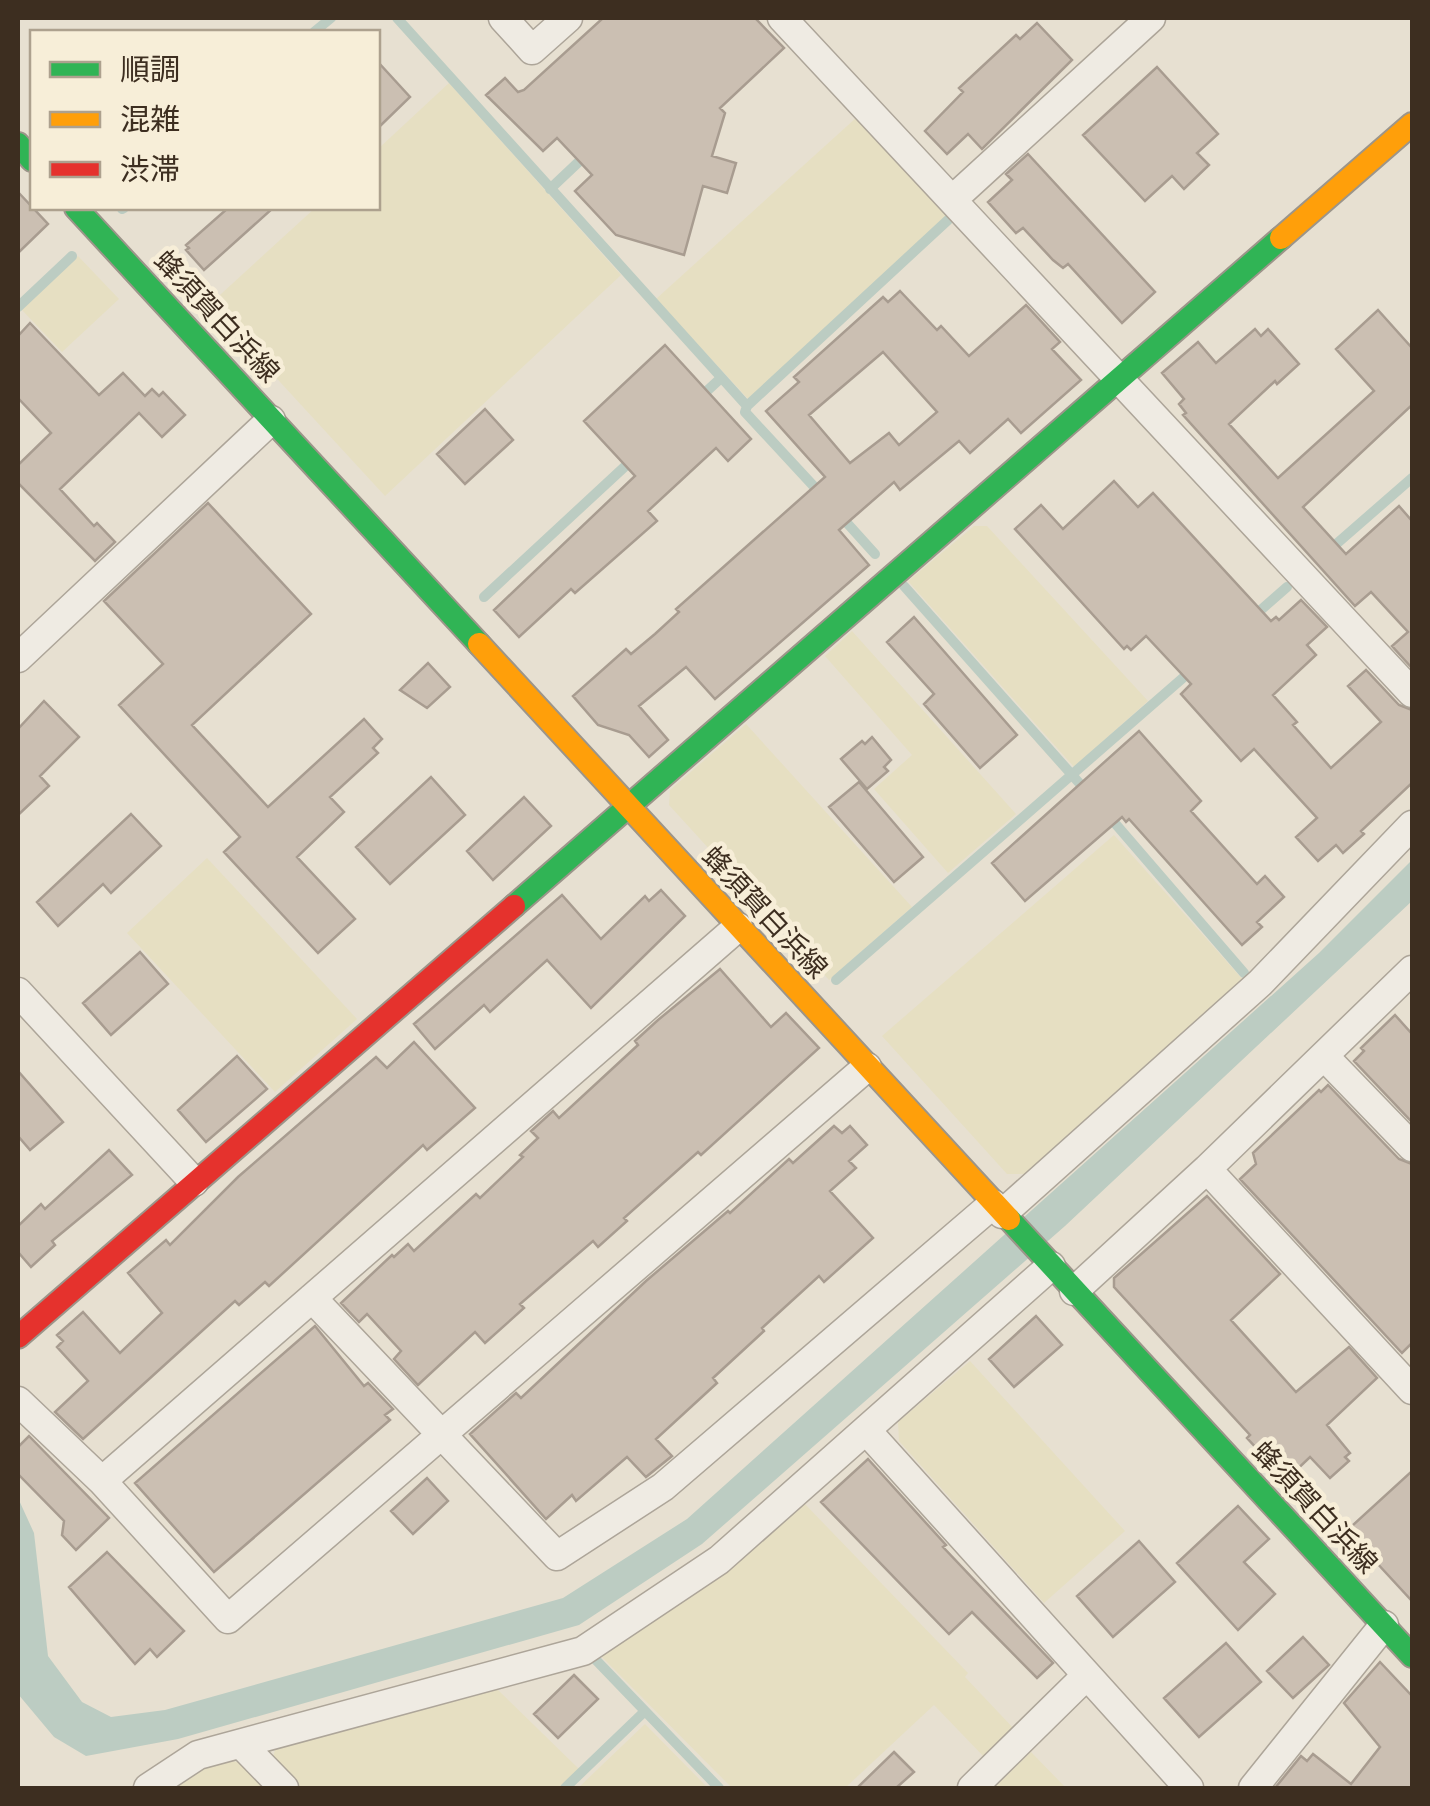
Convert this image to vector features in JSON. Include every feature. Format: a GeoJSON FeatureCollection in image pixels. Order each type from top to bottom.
{"type":"FeatureCollection","features":[{"type":"Feature","properties":{"kind":"main road"},"geometry":{"type":"LineString","coordinates":[[18,1338],[1412,124]]}},
{"type":"Feature","properties":{"kind":"main road","name":"蜂須賀白浜線"},"geometry":{"type":"LineString","coordinates":[[78,210],[1412,1656]]}},
{"type":"Feature","properties":{"kind":"street"},"geometry":{"type":"LineString","coordinates":[[503,18],[532,50],[568,18]]}},
{"type":"Feature","properties":{"kind":"street"},"geometry":{"type":"LineString","coordinates":[[782,18],[1412,693]]}},
{"type":"Feature","properties":{"kind":"street"},"geometry":{"type":"LineString","coordinates":[[952,200],[1151,18]]}},
{"type":"Feature","properties":{"kind":"street"},"geometry":{"type":"LineString","coordinates":[[18,658],[272,420]]}},
{"type":"Feature","properties":{"kind":"street"},"geometry":{"type":"LineString","coordinates":[[312,1298],[557,1556],[663,1487],[1001,1213],[1260,983],[1412,826]]}},
{"type":"Feature","properties":{"kind":"street"},"geometry":{"type":"LineString","coordinates":[[102,1481],[738,928]]}},
{"type":"Feature","properties":{"kind":"street"},"geometry":{"type":"LineString","coordinates":[[1074,1291],[1207,1169],[1412,970]]}},
{"type":"Feature","properties":{"kind":"street"},"geometry":{"type":"LineString","coordinates":[[23,1008],[194,1182]]}},
{"type":"Feature","properties":{"kind":"street"},"geometry":{"type":"LineString","coordinates":[[1324,1056],[1412,1147]]}},
{"type":"Feature","properties":{"kind":"street"},"geometry":{"type":"LineString","coordinates":[[18,1402],[102,1481],[228,1619],[867,1067]]}},
{"type":"Feature","properties":{"kind":"street"},"geometry":{"type":"LineString","coordinates":[[1207,1169],[1412,1390]]}},
{"type":"Feature","properties":{"kind":"street"},"geometry":{"type":"LineString","coordinates":[[148,1788],[198,1755],[582,1651],[719,1560],[1048,1262]]}},
{"type":"Feature","properties":{"kind":"street"},"geometry":{"type":"LineString","coordinates":[[866,1430],[1189,1788]]}},
{"type":"Feature","properties":{"kind":"street"},"geometry":{"type":"LineString","coordinates":[[1253,1788],[1384,1625]]}},
{"type":"Feature","properties":{"kind":"street"},"geometry":{"type":"LineString","coordinates":[[972,1788],[1086,1675]]}},
{"type":"Feature","properties":{"kind":"street"},"geometry":{"type":"LineString","coordinates":[[241,1744],[284,1788]]}},
{"type":"Feature","properties":{"kind":"shaded area"},"geometry":{"type":"Polygon","coordinates":[[[449,83],[621,275],[385,496],[209,305],[313,210],[380,210],[380,147],[449,83]]]}},
{"type":"Feature","properties":{"kind":"shaded area"},"geometry":{"type":"Polygon","coordinates":[[[857,117],[948,214],[750,401],[656,299],[857,117]]]}},
{"type":"Feature","properties":{"kind":"shaded area"},"geometry":{"type":"Polygon","coordinates":[[[78,256],[119,299],[62,352],[21,309],[78,256]]]}},
{"type":"Feature","properties":{"kind":"shaded area"},"geometry":{"type":"Polygon","coordinates":[[[974,526],[987,526],[1148,701],[1074,767],[908,581],[974,526]]]}},
{"type":"Feature","properties":{"kind":"shaded area"},"geometry":{"type":"Polygon","coordinates":[[[852,631],[1016,814],[948,873],[874,789],[912,755],[825,656],[852,631]]]}},
{"type":"Feature","properties":{"kind":"shaded area"},"geometry":{"type":"Polygon","coordinates":[[[746,724],[912,907],[829,980],[669,805],[670,790],[746,724]]]}},
{"type":"Feature","properties":{"kind":"shaded area"},"geometry":{"type":"Polygon","coordinates":[[[1114,835],[1244,981],[1028,1174],[1007,1174],[882,1036],[1114,835]]]}},
{"type":"Feature","properties":{"kind":"shaded area"},"geometry":{"type":"Polygon","coordinates":[[[207,858],[357,1019],[275,1092],[127,933],[207,858]]]}},
{"type":"Feature","properties":{"kind":"shaded area"},"geometry":{"type":"Polygon","coordinates":[[[1412,860],[1412,901],[1065,1226],[702,1544],[579,1625],[178,1739],[86,1756],[54,1737],[18,1694],[18,1498],[34,1533],[48,1656],[82,1702],[111,1717],[165,1710],[563,1598],[687,1519],[1319,953],[1412,860]]]}},
{"type":"Feature","properties":{"kind":"shaded area"},"geometry":{"type":"Polygon","coordinates":[[[970,1361],[1125,1531],[1044,1603],[899,1441],[898,1422],[970,1361]]]}},
{"type":"Feature","properties":{"kind":"shaded area"},"geometry":{"type":"Polygon","coordinates":[[[802,1501],[968,1673],[965,1677],[1016,1731],[986,1759],[934,1705],[845,1788],[732,1788],[597,1652],[802,1501]]]}},
{"type":"Feature","properties":{"kind":"shaded area"},"geometry":{"type":"Polygon","coordinates":[[[496,1688],[579,1769],[558,1788],[300,1788],[272,1760],[276,1747],[496,1688]]]}},
{"type":"Feature","properties":{"kind":"shaded area"},"geometry":{"type":"Polygon","coordinates":[[[645,1724],[708,1788],[578,1788],[645,1724]]]}},
{"type":"Feature","properties":{"kind":"shaded area"},"geometry":{"type":"Polygon","coordinates":[[[1031,1752],[1066,1788],[994,1788],[1031,1752]]]}},
{"type":"Feature","properties":{"kind":"shaded area"},"geometry":{"type":"Polygon","coordinates":[[[225,1760],[250,1764],[273,1788],[161,1788],[183,1774],[225,1760]]]}},
{"type":"Feature","properties":{"kind":"building"},"geometry":{"type":"Polygon","coordinates":[[[603,18],[755,18],[784,48],[720,108],[725,113],[712,156],[736,163],[727,193],[703,186],[684,255],[616,235],[575,191],[592,175],[557,138],[543,151],[486,95],[505,78],[518,92],[524,90],[603,18]]]}},
{"type":"Feature","properties":{"kind":"building"},"geometry":{"type":"Polygon","coordinates":[[[1037,23],[1072,60],[982,149],[968,134],[947,154],[925,131],[963,92],[959,88],[1016,35],[1020,39],[1037,23]]]}},
{"type":"Feature","properties":{"kind":"building"},"geometry":{"type":"Polygon","coordinates":[[[380,64],[410,97],[380,126],[380,64]]]}},
{"type":"Feature","properties":{"kind":"building"},"geometry":{"type":"Polygon","coordinates":[[[1157,67],[1218,134],[1197,153],[1209,165],[1184,189],[1172,176],[1145,201],[1083,135],[1157,67]]]}},
{"type":"Feature","properties":{"kind":"building"},"geometry":{"type":"Polygon","coordinates":[[[1028,154],[1155,292],[1122,323],[1068,264],[1063,268],[1053,260],[1023,228],[1016,233],[988,202],[1012,180],[1006,174],[1028,154]]]}},
{"type":"Feature","properties":{"kind":"building"},"geometry":{"type":"Polygon","coordinates":[[[18,192],[30,210],[48,224],[18,253],[18,192]]]}},
{"type":"Feature","properties":{"kind":"building"},"geometry":{"type":"Polygon","coordinates":[[[226,210],[271,210],[204,270],[186,245],[226,210]]]}},
{"type":"Feature","properties":{"kind":"building"},"geometry":{"type":"Polygon","coordinates":[[[900,291],[937,330],[941,326],[969,356],[1026,305],[1060,342],[1052,349],[1081,380],[1021,433],[1008,419],[970,453],[959,441],[900,490],[894,482],[839,530],[869,565],[715,699],[686,667],[639,706],[668,740],[649,757],[629,735],[598,725],[573,696],[626,649],[631,654],[655,634],[679,612],[676,609],[825,477],[766,411],[799,382],[794,377],[883,297],[888,302],[900,291]],[[883,352],[809,415],[850,463],[889,433],[899,445],[937,412],[883,352]]]}},
{"type":"Feature","properties":{"kind":"building"},"geometry":{"type":"Polygon","coordinates":[[[1378,310],[1412,348],[1412,405],[1303,507],[1346,554],[1399,506],[1412,521],[1412,668],[1392,646],[1408,632],[1371,592],[1355,606],[1183,415],[1186,413],[1179,404],[1184,399],[1162,373],[1198,342],[1216,363],[1255,329],[1261,336],[1268,329],[1299,364],[1229,424],[1278,478],[1374,391],[1336,349],[1378,310]]]}},
{"type":"Feature","properties":{"kind":"building"},"geometry":{"type":"Polygon","coordinates":[[[30,323],[99,395],[123,373],[145,396],[152,389],[159,396],[163,392],[185,415],[162,437],[139,413],[60,489],[94,526],[97,523],[115,542],[95,561],[18,483],[18,465],[51,433],[18,398],[18,336],[30,323]]]}},
{"type":"Feature","properties":{"kind":"building"},"geometry":{"type":"Polygon","coordinates":[[[665,345],[751,439],[728,461],[716,448],[648,511],[657,521],[575,593],[571,589],[519,637],[494,610],[635,476],[584,421],[665,345]]]}},
{"type":"Feature","properties":{"kind":"building"},"geometry":{"type":"Polygon","coordinates":[[[485,409],[513,440],[465,484],[437,454],[485,409]]]}},
{"type":"Feature","properties":{"kind":"building"},"geometry":{"type":"Polygon","coordinates":[[[1114,481],[1138,507],[1153,493],[1271,621],[1276,617],[1279,620],[1301,600],[1327,627],[1307,645],[1316,655],[1273,695],[1297,722],[1293,725],[1331,768],[1381,722],[1348,686],[1366,670],[1399,705],[1412,710],[1412,783],[1343,853],[1336,845],[1318,861],[1296,837],[1317,818],[1254,749],[1241,761],[1181,694],[1191,684],[1146,636],[1131,650],[1127,646],[1124,649],[1015,529],[1041,505],[1063,529],[1114,481]]]}},
{"type":"Feature","properties":{"kind":"building"},"geometry":{"type":"Polygon","coordinates":[[[208,503],[311,614],[192,725],[268,807],[364,719],[382,739],[373,748],[378,753],[330,797],[344,812],[297,857],[355,919],[318,953],[224,852],[240,837],[119,705],[163,664],[104,601],[208,503]]]}},
{"type":"Feature","properties":{"kind":"building"},"geometry":{"type":"Polygon","coordinates":[[[914,617],[1017,735],[980,768],[924,704],[934,694],[887,642],[914,617]]]}},
{"type":"Feature","properties":{"kind":"building"},"geometry":{"type":"Polygon","coordinates":[[[428,663],[450,687],[427,708],[400,690],[428,663]]]}},
{"type":"Feature","properties":{"kind":"building"},"geometry":{"type":"Polygon","coordinates":[[[44,701],[79,737],[40,776],[49,786],[18,815],[18,729],[44,701]]]}},
{"type":"Feature","properties":{"kind":"building"},"geometry":{"type":"Polygon","coordinates":[[[1139,731],[1201,801],[1191,811],[1257,884],[1265,876],[1284,897],[1257,922],[1262,927],[1242,945],[1129,819],[1126,822],[1122,817],[1025,901],[992,863],[1139,731]]]}},
{"type":"Feature","properties":{"kind":"building"},"geometry":{"type":"Polygon","coordinates":[[[872,737],[891,760],[884,767],[888,771],[867,789],[841,759],[872,737]]]}},
{"type":"Feature","properties":{"kind":"building"},"geometry":{"type":"Polygon","coordinates":[[[431,777],[465,815],[390,884],[356,847],[431,777]]]}},
{"type":"Feature","properties":{"kind":"building"},"geometry":{"type":"Polygon","coordinates":[[[859,782],[923,857],[894,882],[829,807],[859,782]]]}},
{"type":"Feature","properties":{"kind":"building"},"geometry":{"type":"Polygon","coordinates":[[[524,797],[551,826],[493,880],[467,851],[524,797]]]}},
{"type":"Feature","properties":{"kind":"building"},"geometry":{"type":"Polygon","coordinates":[[[131,814],[161,846],[111,893],[103,884],[58,926],[37,902],[131,814]]]}},
{"type":"Feature","properties":{"kind":"building"},"geometry":{"type":"Polygon","coordinates":[[[661,890],[685,916],[591,1008],[547,960],[490,1012],[484,1005],[435,1049],[414,1024],[562,895],[601,939],[645,896],[649,901],[661,890]]]}},
{"type":"Feature","properties":{"kind":"building"},"geometry":{"type":"Polygon","coordinates":[[[140,952],[168,984],[111,1035],[83,1003],[140,952]]]}},
{"type":"Feature","properties":{"kind":"building"},"geometry":{"type":"Polygon","coordinates":[[[720,969],[771,1027],[786,1013],[819,1048],[701,1155],[698,1152],[624,1218],[627,1221],[598,1247],[593,1241],[520,1304],[524,1308],[485,1343],[475,1332],[418,1385],[394,1359],[401,1351],[367,1314],[359,1322],[341,1303],[392,1255],[408,1244],[414,1251],[476,1194],[480,1198],[538,1138],[531,1131],[553,1111],[559,1118],[638,1045],[635,1041],[720,969]]]}},
{"type":"Feature","properties":{"kind":"building"},"geometry":{"type":"Polygon","coordinates":[[[1395,1015],[1412,1034],[1412,1122],[1354,1061],[1364,1051],[1361,1048],[1395,1015]]]}},
{"type":"Feature","properties":{"kind":"building"},"geometry":{"type":"Polygon","coordinates":[[[414,1042],[475,1108],[427,1150],[423,1145],[269,1286],[265,1282],[239,1305],[235,1301],[83,1439],[55,1412],[88,1381],[57,1347],[63,1341],[57,1335],[83,1312],[120,1353],[162,1313],[128,1273],[166,1240],[170,1245],[238,1177],[376,1057],[387,1068],[414,1042]]]}},
{"type":"Feature","properties":{"kind":"building"},"geometry":{"type":"Polygon","coordinates":[[[237,1056],[267,1089],[206,1142],[178,1110],[237,1056]]]}},
{"type":"Feature","properties":{"kind":"building"},"geometry":{"type":"Polygon","coordinates":[[[18,1071],[63,1122],[30,1150],[18,1136],[18,1071]]]}},
{"type":"Feature","properties":{"kind":"building"},"geometry":{"type":"Polygon","coordinates":[[[1328,1085],[1399,1159],[1412,1164],[1412,1343],[1402,1353],[1240,1179],[1256,1164],[1253,1153],[1328,1085]]]}},
{"type":"Feature","properties":{"kind":"building"},"geometry":{"type":"Polygon","coordinates":[[[834,1126],[842,1133],[850,1126],[867,1145],[849,1161],[856,1168],[830,1191],[873,1238],[824,1282],[819,1276],[762,1328],[764,1331],[713,1378],[717,1383],[656,1439],[672,1456],[646,1477],[627,1457],[576,1501],[572,1495],[546,1519],[470,1434],[516,1393],[521,1398],[646,1281],[789,1159],[793,1163],[834,1126]]]}},
{"type":"Feature","properties":{"kind":"building"},"geometry":{"type":"Polygon","coordinates":[[[109,1150],[132,1175],[52,1241],[55,1245],[31,1267],[18,1252],[18,1226],[41,1204],[45,1209],[109,1150]]]}},
{"type":"Feature","properties":{"kind":"building"},"geometry":{"type":"Polygon","coordinates":[[[1207,1196],[1280,1274],[1231,1320],[1296,1392],[1349,1347],[1377,1378],[1327,1425],[1350,1453],[1345,1457],[1349,1461],[1330,1478],[1310,1457],[1286,1480],[1247,1438],[1250,1435],[1114,1287],[1114,1278],[1207,1196]]]}},
{"type":"Feature","properties":{"kind":"building"},"geometry":{"type":"Polygon","coordinates":[[[1036,1316],[1062,1345],[1014,1387],[989,1359],[1036,1316]]]}},
{"type":"Feature","properties":{"kind":"building"},"geometry":{"type":"Polygon","coordinates":[[[315,1326],[364,1386],[368,1383],[393,1409],[385,1415],[390,1420],[214,1572],[135,1483],[315,1326]]]}},
{"type":"Feature","properties":{"kind":"building"},"geometry":{"type":"Polygon","coordinates":[[[29,1436],[109,1518],[76,1550],[62,1535],[64,1521],[18,1474],[18,1447],[29,1436]]]}},
{"type":"Feature","properties":{"kind":"building"},"geometry":{"type":"Polygon","coordinates":[[[868,1459],[946,1545],[943,1547],[1053,1663],[1037,1678],[972,1612],[949,1634],[821,1502],[868,1459]]]}},
{"type":"Feature","properties":{"kind":"building"},"geometry":{"type":"Polygon","coordinates":[[[1412,1471],[1412,1601],[1375,1561],[1370,1566],[1341,1536],[1412,1471]]]}},
{"type":"Feature","properties":{"kind":"building"},"geometry":{"type":"Polygon","coordinates":[[[427,1478],[448,1501],[413,1534],[391,1511],[427,1478]]]}},
{"type":"Feature","properties":{"kind":"building"},"geometry":{"type":"Polygon","coordinates":[[[1238,1506],[1269,1539],[1244,1562],[1275,1594],[1238,1630],[1177,1563],[1238,1506]]]}},
{"type":"Feature","properties":{"kind":"building"},"geometry":{"type":"Polygon","coordinates":[[[1139,1541],[1175,1582],[1113,1637],[1077,1596],[1139,1541]]]}},
{"type":"Feature","properties":{"kind":"building"},"geometry":{"type":"Polygon","coordinates":[[[107,1552],[184,1631],[157,1657],[150,1649],[135,1664],[69,1587],[107,1552]]]}},
{"type":"Feature","properties":{"kind":"building"},"geometry":{"type":"Polygon","coordinates":[[[1303,1637],[1329,1665],[1293,1698],[1267,1671],[1303,1637]]]}},
{"type":"Feature","properties":{"kind":"building"},"geometry":{"type":"Polygon","coordinates":[[[1226,1643],[1261,1682],[1199,1737],[1164,1698],[1226,1643]]]}},
{"type":"Feature","properties":{"kind":"building"},"geometry":{"type":"Polygon","coordinates":[[[1380,1662],[1412,1696],[1412,1788],[1275,1788],[1301,1756],[1307,1761],[1313,1754],[1351,1784],[1380,1747],[1344,1703],[1380,1662]]]}},
{"type":"Feature","properties":{"kind":"building"},"geometry":{"type":"Polygon","coordinates":[[[574,1675],[598,1699],[558,1738],[534,1714],[574,1675]]]}},
{"type":"Feature","properties":{"kind":"building"},"geometry":{"type":"Polygon","coordinates":[[[894,1752],[914,1772],[896,1788],[857,1788],[894,1752]]]}},
{"type":"Feature","properties":{"kind":"waterway"},"geometry":{"type":"LineString","coordinates":[[316,30],[331,18]]}},
{"type":"Feature","properties":{"kind":"waterway"},"geometry":{"type":"LineString","coordinates":[[397,18],[747,406],[745,412],[820,493]]}},
{"type":"Feature","properties":{"kind":"waterway"},"geometry":{"type":"LineString","coordinates":[[550,189],[586,155]]}},
{"type":"Feature","properties":{"kind":"waterway"},"geometry":{"type":"LineString","coordinates":[[747,406],[948,220]]}},
{"type":"Feature","properties":{"kind":"waterway"},"geometry":{"type":"LineString","coordinates":[[18,307],[72,256]]}},
{"type":"Feature","properties":{"kind":"waterway"},"geometry":{"type":"LineString","coordinates":[[697,400],[721,378]]}},
{"type":"Feature","properties":{"kind":"waterway"},"geometry":{"type":"LineString","coordinates":[[484,597],[633,459]]}},
{"type":"Feature","properties":{"kind":"waterway"},"geometry":{"type":"LineString","coordinates":[[1326,553],[1412,478]]}},
{"type":"Feature","properties":{"kind":"waterway"},"geometry":{"type":"LineString","coordinates":[[838,513],[875,554]]}},
{"type":"Feature","properties":{"kind":"waterway"},"geometry":{"type":"LineString","coordinates":[[904,586],[1089,794]]}},
{"type":"Feature","properties":{"kind":"waterway"},"geometry":{"type":"LineString","coordinates":[[1254,616],[1287,587]]}},
{"type":"Feature","properties":{"kind":"waterway"},"geometry":{"type":"LineString","coordinates":[[836,980],[1192,670]]}},
{"type":"Feature","properties":{"kind":"waterway"},"geometry":{"type":"LineString","coordinates":[[1107,814],[1244,973]]}},
{"type":"Feature","properties":{"kind":"waterway"},"geometry":{"type":"LineString","coordinates":[[595,1659],[719,1788]]}},
{"type":"Feature","properties":{"kind":"waterway"},"geometry":{"type":"LineString","coordinates":[[565,1788],[644,1712]]}},
{"type":"Feature","properties":{"kind":"traffic: fast"},"geometry":{"type":"LineString","coordinates":[[18,144],[30,158]]}},
{"type":"Feature","properties":{"kind":"traffic: fast"},"geometry":{"type":"LineString","coordinates":[[78,210],[479,644]]}},
{"type":"Feature","properties":{"kind":"traffic: fast"},"geometry":{"type":"LineString","coordinates":[[514,906],[1281,238]]}},
{"type":"Feature","properties":{"kind":"traffic: fast"},"geometry":{"type":"LineString","coordinates":[[1009,1219],[1412,1656]]}},
{"type":"Feature","properties":{"kind":"traffic: slow"},"geometry":{"type":"LineString","coordinates":[[1281,238],[1412,124]]}},
{"type":"Feature","properties":{"kind":"traffic: slow"},"geometry":{"type":"LineString","coordinates":[[479,644],[1009,1219]]}},
{"type":"Feature","properties":{"kind":"traffic: jam"},"geometry":{"type":"LineString","coordinates":[[18,1337],[514,906]]}}]}
